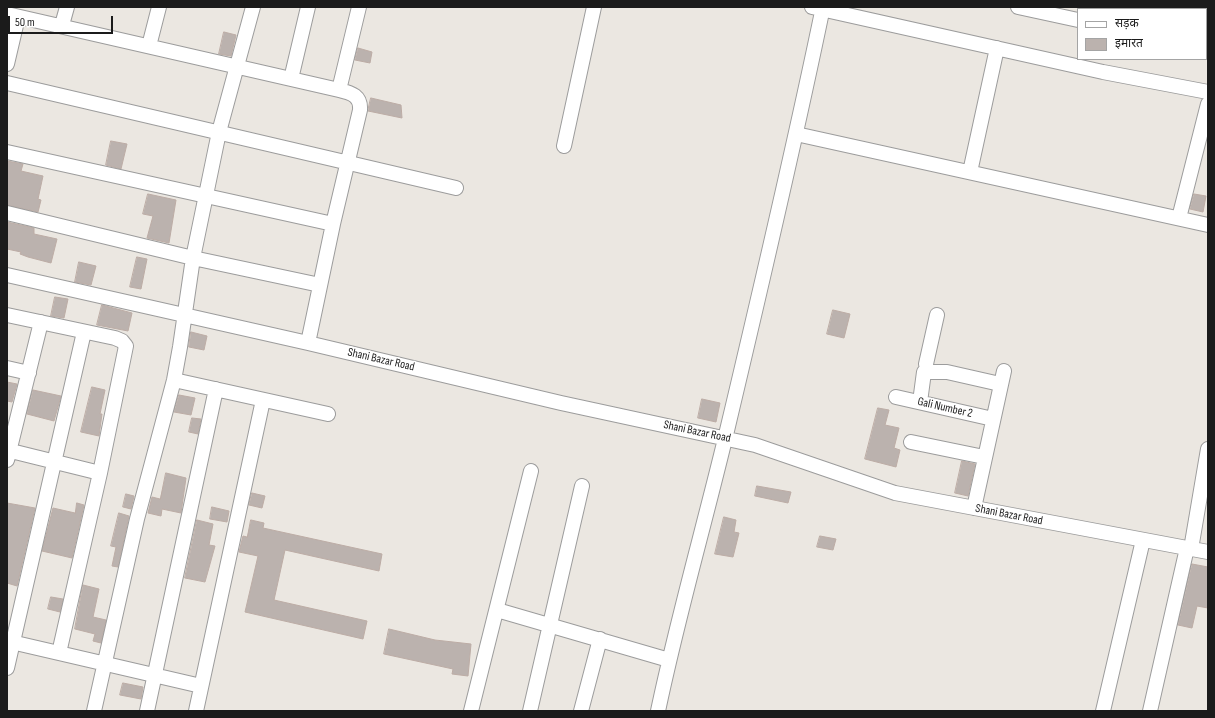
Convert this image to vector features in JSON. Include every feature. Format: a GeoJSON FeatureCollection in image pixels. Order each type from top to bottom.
{"type":"FeatureCollection","features":[{"type":"Feature","properties":{"kind":"street"},"geometry":{"type":"LineString","coordinates":[[62,25],[66,7]]}},
{"type":"Feature","properties":{"kind":"street"},"geometry":{"type":"LineString","coordinates":[[149,46],[159,7]]}},
{"type":"Feature","properties":{"kind":"street"},"geometry":{"type":"LineString","coordinates":[[94,711],[137,519],[174,380],[193,258],[219,132],[253,7]]}},
{"type":"Feature","properties":{"kind":"street"},"geometry":{"type":"LineString","coordinates":[[291,79],[308,7]]}},
{"type":"Feature","properties":{"kind":"street"},"geometry":{"type":"LineString","coordinates":[[339,90],[359,7]]}},
{"type":"Feature","properties":{"kind":"street"},"geometry":{"type":"LineString","coordinates":[[564,146],[594,7]]}},
{"type":"Feature","properties":{"kind":"street"},"geometry":{"type":"LineString","coordinates":[[658,711],[669,660],[725,438],[796,134],[819,8],[997,48],[1105,65],[1208,92]]}},
{"type":"Feature","properties":{"kind":"street"},"geometry":{"type":"LineString","coordinates":[[1024,8],[1077,20]]}},
{"type":"Feature","properties":{"kind":"street"},"geometry":{"type":"LineString","coordinates":[[7,64],[13,16],[62,25],[238,66],[339,90],[356,96],[361,102],[308,343]]}},
{"type":"Feature","properties":{"kind":"street"},"geometry":{"type":"LineString","coordinates":[[970,172],[997,48]]}},
{"type":"Feature","properties":{"kind":"street"},"geometry":{"type":"LineString","coordinates":[[7,82],[456,188]]}},
{"type":"Feature","properties":{"kind":"street"},"geometry":{"type":"LineString","coordinates":[[1179,218],[1208,104]]}},
{"type":"Feature","properties":{"kind":"street"},"geometry":{"type":"LineString","coordinates":[[796,134],[1208,225]]}},
{"type":"Feature","properties":{"kind":"street"},"geometry":{"type":"LineString","coordinates":[[7,152],[333,224]]}},
{"type":"Feature","properties":{"kind":"street"},"geometry":{"type":"LineString","coordinates":[[7,213],[193,258],[320,285]]}},
{"type":"Feature","properties":{"kind":"street","name":"Shani Bazar Road"},"geometry":{"type":"LineString","coordinates":[[7,275],[308,343],[561,403],[755,445],[895,493],[1208,552]]}},
{"type":"Feature","properties":{"kind":"street"},"geometry":{"type":"LineString","coordinates":[[7,315],[115,338],[122,341],[126,346],[100,473],[59,653]]}},
{"type":"Feature","properties":{"kind":"street"},"geometry":{"type":"LineString","coordinates":[[926,364],[937,315]]}},
{"type":"Feature","properties":{"kind":"street"},"geometry":{"type":"LineString","coordinates":[[41,322],[8,454],[54,462],[100,473]]}},
{"type":"Feature","properties":{"kind":"street"},"geometry":{"type":"LineString","coordinates":[[7,668],[10,642],[84,332]]}},
{"type":"Feature","properties":{"kind":"street"},"geometry":{"type":"LineString","coordinates":[[7,368],[29,373]]}},
{"type":"Feature","properties":{"kind":"street"},"geometry":{"type":"LineString","coordinates":[[920,402],[924,372],[947,372],[1002,377],[974,508]]}},
{"type":"Feature","properties":{"kind":"street"},"geometry":{"type":"LineString","coordinates":[[174,380],[328,414]]}},
{"type":"Feature","properties":{"kind":"street"},"geometry":{"type":"LineString","coordinates":[[147,711],[216,389]]}},
{"type":"Feature","properties":{"kind":"street","name":"Gali Number 2"},"geometry":{"type":"LineString","coordinates":[[896,397],[993,419]]}},
{"type":"Feature","properties":{"kind":"street"},"geometry":{"type":"LineString","coordinates":[[196,711],[263,400]]}},
{"type":"Feature","properties":{"kind":"street"},"geometry":{"type":"LineString","coordinates":[[911,442],[984,457]]}},
{"type":"Feature","properties":{"kind":"street"},"geometry":{"type":"LineString","coordinates":[[1150,711],[1189,549],[1208,449]]}},
{"type":"Feature","properties":{"kind":"street"},"geometry":{"type":"LineString","coordinates":[[471,711],[531,471]]}},
{"type":"Feature","properties":{"kind":"street"},"geometry":{"type":"LineString","coordinates":[[530,711],[582,486]]}},
{"type":"Feature","properties":{"kind":"street"},"geometry":{"type":"LineString","coordinates":[[1103,711],[1143,540]]}},
{"type":"Feature","properties":{"kind":"street"},"geometry":{"type":"LineString","coordinates":[[497,610],[600,638],[669,660]]}},
{"type":"Feature","properties":{"kind":"street"},"geometry":{"type":"LineString","coordinates":[[581,711],[600,638]]}},
{"type":"Feature","properties":{"kind":"street"},"geometry":{"type":"LineString","coordinates":[[10,642],[201,686]]}},
{"type":"Feature","properties":{"kind":"building"},"geometry":{"type":"Polygon","coordinates":[[[224,32],[236,35],[231,56],[219,54],[224,32]]]}},
{"type":"Feature","properties":{"kind":"building"},"geometry":{"type":"Polygon","coordinates":[[[358,48],[372,52],[370,63],[355,60],[358,48]]]}},
{"type":"Feature","properties":{"kind":"building"},"geometry":{"type":"Polygon","coordinates":[[[371,98],[401,105],[402,118],[368,111],[371,98]]]}},
{"type":"Feature","properties":{"kind":"building"},"geometry":{"type":"Polygon","coordinates":[[[111,141],[127,144],[121,169],[106,165],[111,141]]]}},
{"type":"Feature","properties":{"kind":"building"},"geometry":{"type":"Polygon","coordinates":[[[7,161],[23,164],[21,171],[43,176],[38,199],[41,200],[38,212],[7,205],[7,161]]]}},
{"type":"Feature","properties":{"kind":"building"},"geometry":{"type":"Polygon","coordinates":[[[148,194],[176,200],[169,243],[147,238],[153,216],[143,214],[148,194]]]}},
{"type":"Feature","properties":{"kind":"building"},"geometry":{"type":"Polygon","coordinates":[[[1194,194],[1206,196],[1203,212],[1190,209],[1194,194]]]}},
{"type":"Feature","properties":{"kind":"building"},"geometry":{"type":"Polygon","coordinates":[[[7,222],[34,228],[34,234],[57,239],[51,263],[28,257],[20,254],[21,252],[7,249],[7,222]]]}},
{"type":"Feature","properties":{"kind":"building"},"geometry":{"type":"Polygon","coordinates":[[[137,257],[147,259],[141,289],[130,287],[137,257]]]}},
{"type":"Feature","properties":{"kind":"building"},"geometry":{"type":"Polygon","coordinates":[[[79,262],[96,266],[91,285],[75,282],[79,262]]]}},
{"type":"Feature","properties":{"kind":"building"},"geometry":{"type":"Polygon","coordinates":[[[55,297],[68,299],[64,318],[51,316],[55,297]]]}},
{"type":"Feature","properties":{"kind":"building"},"geometry":{"type":"Polygon","coordinates":[[[102,305],[132,313],[128,331],[97,325],[102,305]]]}},
{"type":"Feature","properties":{"kind":"building"},"geometry":{"type":"Polygon","coordinates":[[[833,310],[850,314],[844,338],[827,334],[833,310]]]}},
{"type":"Feature","properties":{"kind":"building"},"geometry":{"type":"Polygon","coordinates":[[[191,332],[207,336],[204,350],[189,347],[191,332]]]}},
{"type":"Feature","properties":{"kind":"building"},"geometry":{"type":"Polygon","coordinates":[[[7,382],[17,384],[12,402],[7,401],[7,382]]]}},
{"type":"Feature","properties":{"kind":"building"},"geometry":{"type":"Polygon","coordinates":[[[92,387],[105,390],[100,414],[102,414],[99,436],[81,432],[92,387]]]}},
{"type":"Feature","properties":{"kind":"building"},"geometry":{"type":"Polygon","coordinates":[[[33,390],[61,396],[54,421],[27,414],[33,390]]]}},
{"type":"Feature","properties":{"kind":"building"},"geometry":{"type":"Polygon","coordinates":[[[179,395],[195,398],[191,415],[174,412],[179,395]]]}},
{"type":"Feature","properties":{"kind":"building"},"geometry":{"type":"Polygon","coordinates":[[[702,399],[720,403],[716,422],[698,418],[702,399]]]}},
{"type":"Feature","properties":{"kind":"building"},"geometry":{"type":"Polygon","coordinates":[[[878,408],[889,410],[885,425],[899,428],[894,448],[900,450],[896,467],[865,459],[878,408]]]}},
{"type":"Feature","properties":{"kind":"building"},"geometry":{"type":"Polygon","coordinates":[[[192,418],[201,419],[198,434],[189,432],[192,418]]]}},
{"type":"Feature","properties":{"kind":"building"},"geometry":{"type":"Polygon","coordinates":[[[962,461],[975,464],[968,496],[955,493],[962,461]]]}},
{"type":"Feature","properties":{"kind":"building"},"geometry":{"type":"Polygon","coordinates":[[[166,473],[186,478],[181,513],[162,509],[161,516],[148,513],[152,497],[160,499],[166,473]]]}},
{"type":"Feature","properties":{"kind":"building"},"geometry":{"type":"Polygon","coordinates":[[[757,486],[791,492],[788,503],[755,496],[757,486]]]}},
{"type":"Feature","properties":{"kind":"building"},"geometry":{"type":"Polygon","coordinates":[[[252,493],[265,496],[262,508],[249,505],[252,493]]]}},
{"type":"Feature","properties":{"kind":"building"},"geometry":{"type":"Polygon","coordinates":[[[126,494],[134,496],[131,509],[123,507],[126,494]]]}},
{"type":"Feature","properties":{"kind":"building"},"geometry":{"type":"Polygon","coordinates":[[[7,503],[35,508],[17,586],[7,583],[7,503]]]}},
{"type":"Feature","properties":{"kind":"building"},"geometry":{"type":"Polygon","coordinates":[[[77,503],[84,505],[72,558],[42,551],[53,508],[75,513],[77,503]]]}},
{"type":"Feature","properties":{"kind":"building"},"geometry":{"type":"Polygon","coordinates":[[[212,507],[229,511],[227,522],[210,519],[212,507]]]}},
{"type":"Feature","properties":{"kind":"building"},"geometry":{"type":"Polygon","coordinates":[[[119,513],[129,516],[118,567],[112,566],[116,547],[111,546],[119,513]]]}},
{"type":"Feature","properties":{"kind":"building"},"geometry":{"type":"Polygon","coordinates":[[[724,517],[736,520],[734,532],[739,533],[733,557],[715,554],[724,517]]]}},
{"type":"Feature","properties":{"kind":"building"},"geometry":{"type":"Polygon","coordinates":[[[197,520],[213,524],[209,545],[215,546],[205,582],[185,578],[197,520]]]}},
{"type":"Feature","properties":{"kind":"building"},"geometry":{"type":"Polygon","coordinates":[[[251,520],[264,523],[263,528],[382,554],[379,571],[285,550],[274,600],[367,621],[363,639],[245,612],[258,556],[239,552],[243,536],[247,537],[251,520]]]}},
{"type":"Feature","properties":{"kind":"building"},"geometry":{"type":"Polygon","coordinates":[[[820,536],[836,539],[833,550],[817,547],[820,536]]]}},
{"type":"Feature","properties":{"kind":"building"},"geometry":{"type":"Polygon","coordinates":[[[1192,564],[1208,567],[1208,608],[1197,606],[1192,628],[1178,625],[1192,564]]]}},
{"type":"Feature","properties":{"kind":"building"},"geometry":{"type":"Polygon","coordinates":[[[83,585],[99,589],[93,617],[106,620],[101,643],[93,641],[95,634],[75,629],[83,585]]]}},
{"type":"Feature","properties":{"kind":"building"},"geometry":{"type":"Polygon","coordinates":[[[51,597],[63,599],[60,612],[48,609],[51,597]]]}},
{"type":"Feature","properties":{"kind":"building"},"geometry":{"type":"Polygon","coordinates":[[[389,629],[435,640],[471,644],[468,676],[452,674],[453,669],[384,654],[389,629]]]}},
{"type":"Feature","properties":{"kind":"building"},"geometry":{"type":"Polygon","coordinates":[[[123,683],[143,687],[141,699],[120,695],[123,683]]]}}]}
